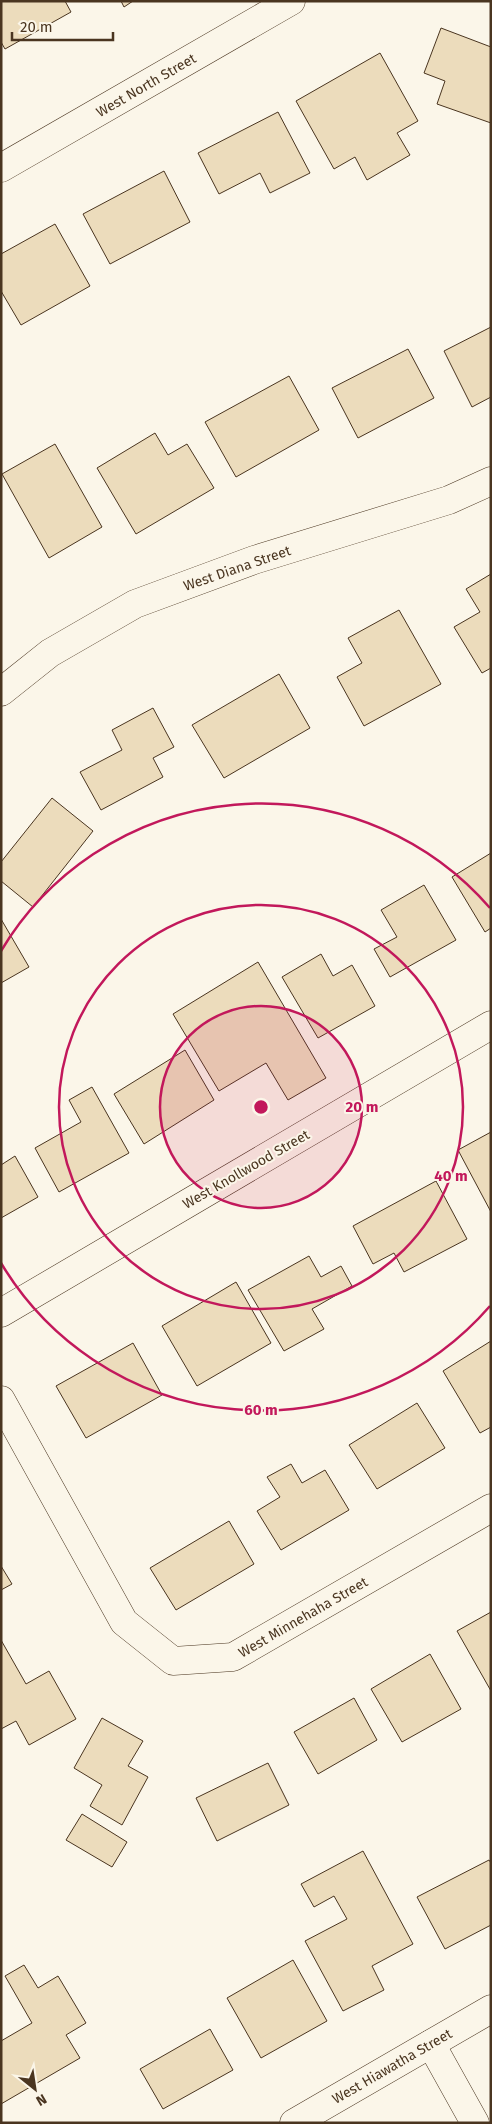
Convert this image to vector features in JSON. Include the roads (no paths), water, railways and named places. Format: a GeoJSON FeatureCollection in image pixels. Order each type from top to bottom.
{"type":"FeatureCollection","features":[{"type":"Feature","properties":{"kind":"street","name":"West North Street"},"geometry":{"type":"LineString","coordinates":[[1,168],[291,1]]}},
{"type":"Feature","properties":{"kind":"street","name":"West Diana Street"},"geometry":{"type":"LineString","coordinates":[[1,692],[50,653],[135,604],[254,560],[449,500],[491,481]]}},
{"type":"Feature","properties":{"kind":"street","name":"West Knollwood Street"},"geometry":{"type":"LineString","coordinates":[[1,1313],[491,1025]]}},
{"type":"Feature","properties":{"kind":"street","name":"West Minnehaha Street"},"geometry":{"type":"LineString","coordinates":[[1,1400],[124,1622],[173,1661],[234,1657],[491,1508]]}},
{"type":"Feature","properties":{"kind":"street","name":"West Hiawatha Street"},"geometry":{"type":"LineString","coordinates":[[294,2123],[491,2009]]}},
{"type":"Feature","properties":{"kind":"street"},"geometry":{"type":"LineString","coordinates":[[431,2044],[475,2123]]}}]}
